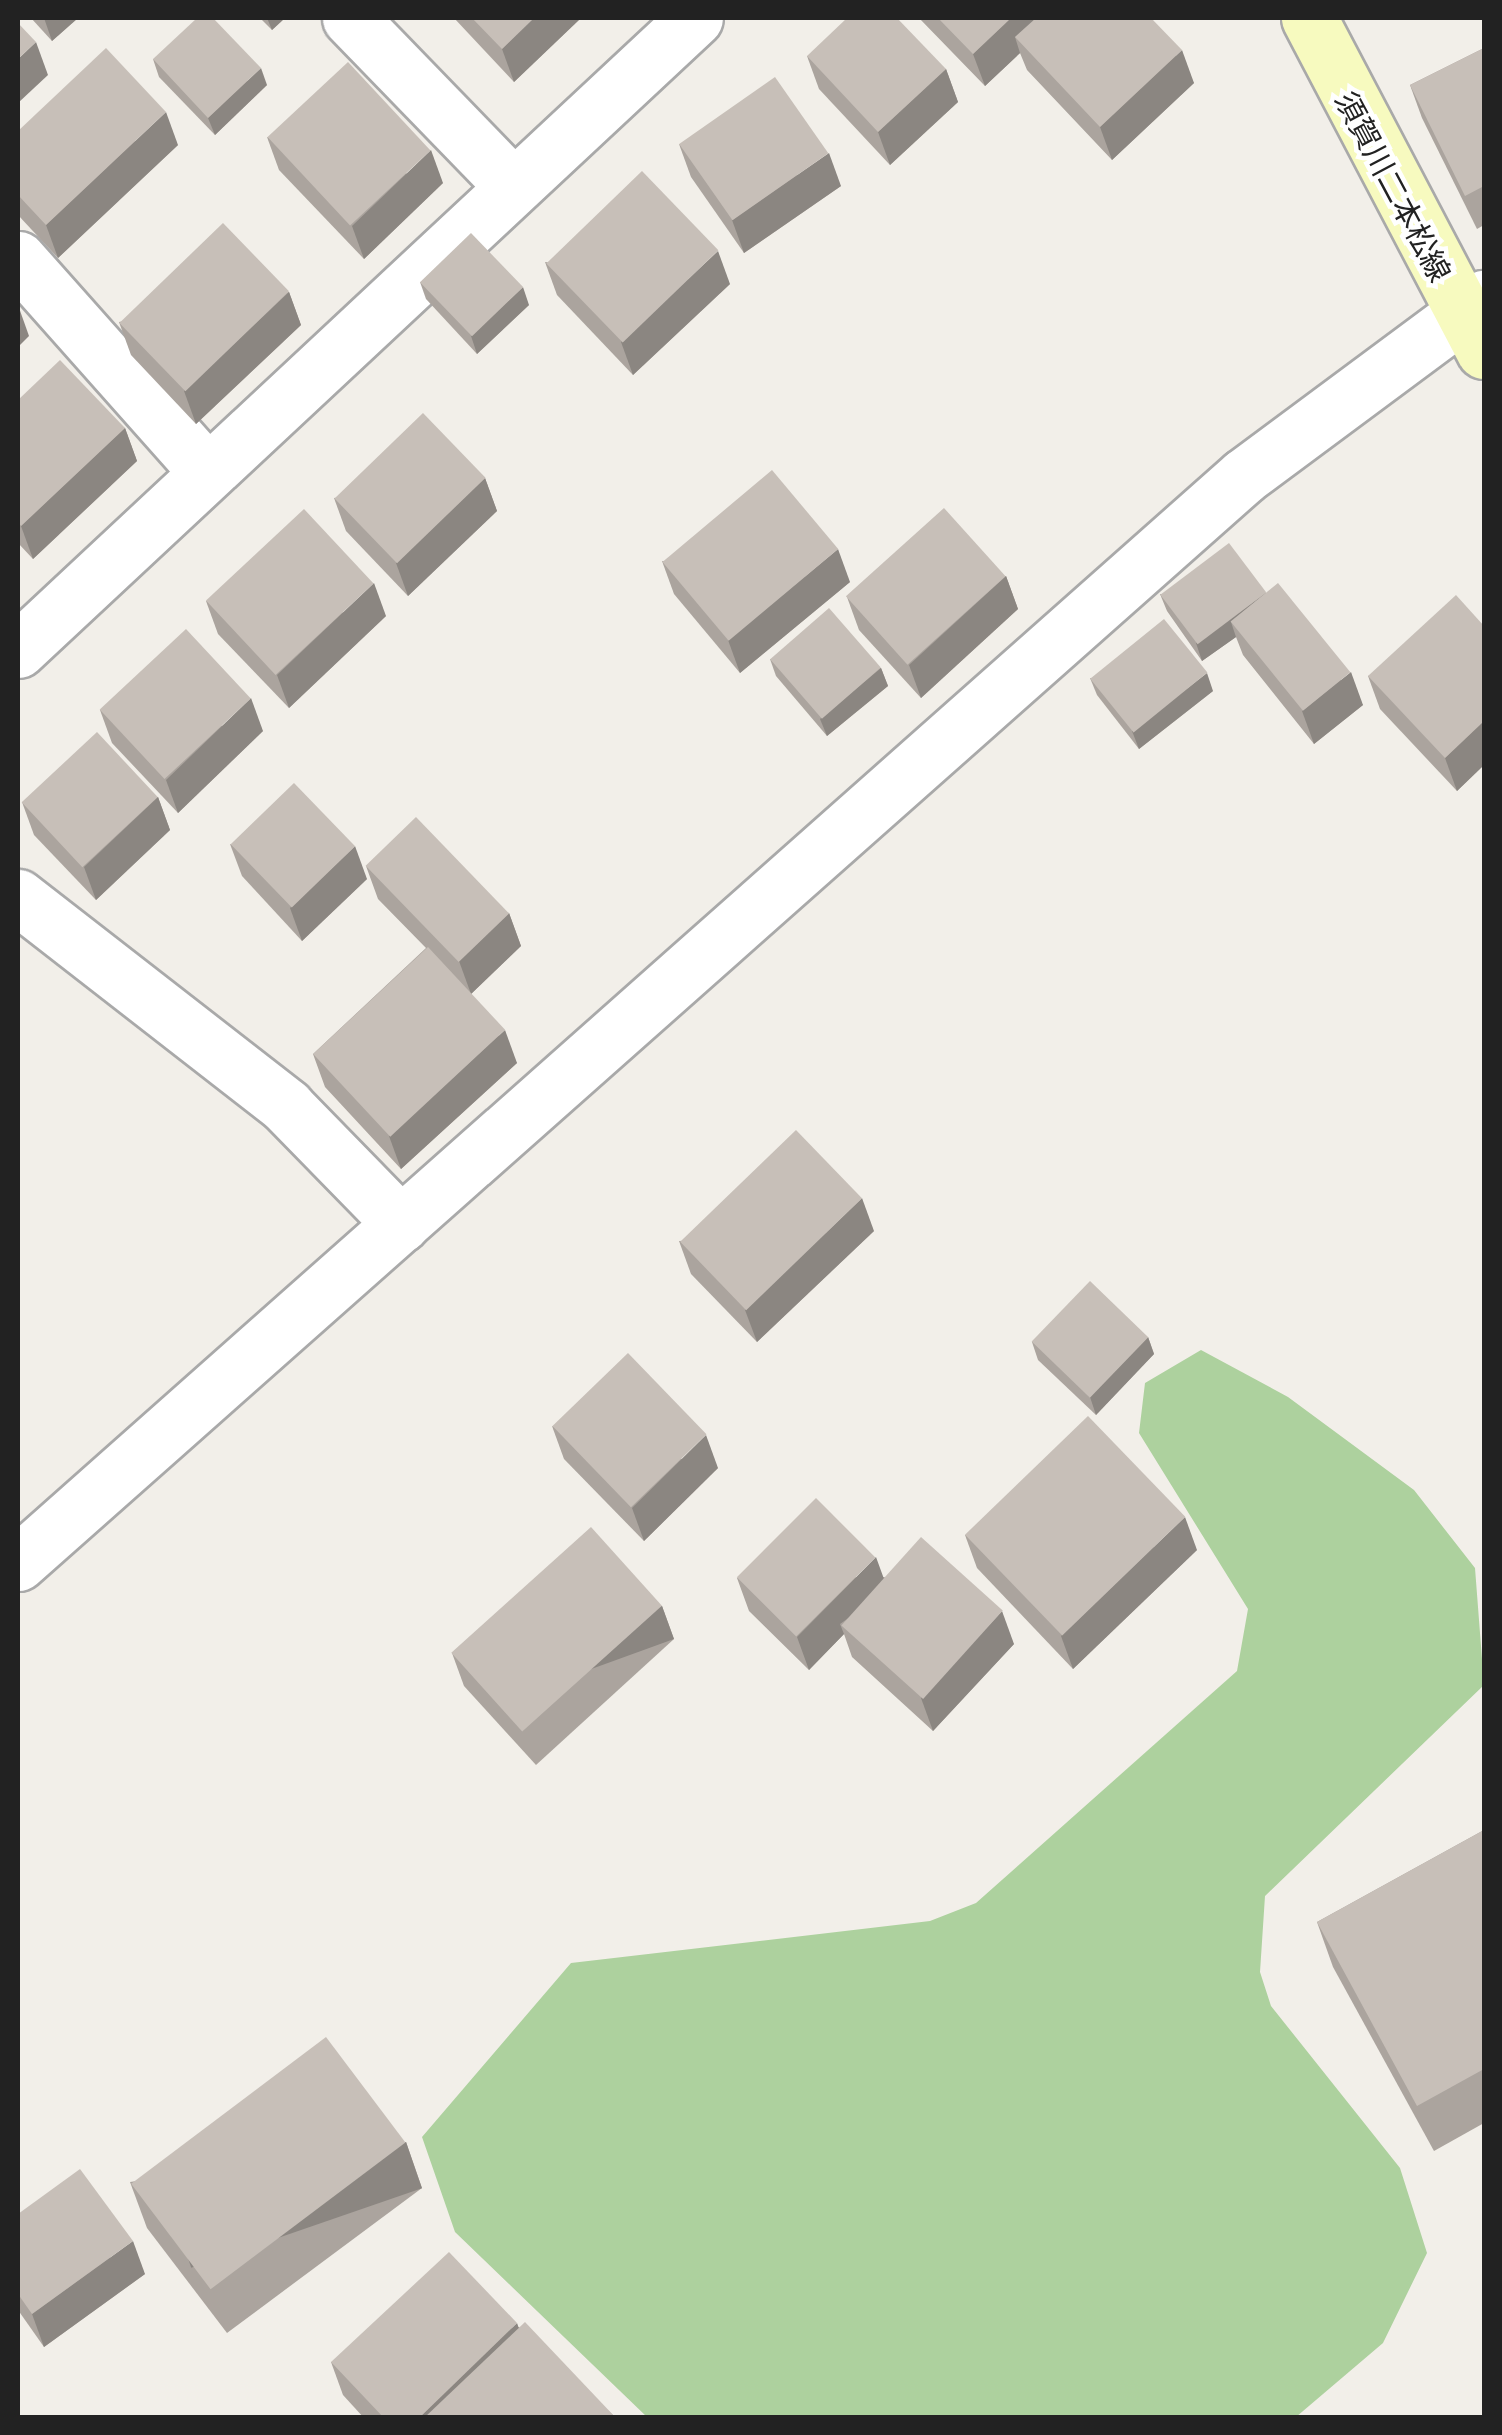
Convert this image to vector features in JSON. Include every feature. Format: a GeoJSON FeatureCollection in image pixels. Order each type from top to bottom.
{"type":"FeatureCollection","features":[{"type":"Feature","properties":{"kind":"main road","name":"須賀川二本松線"},"geometry":{"type":"LineString","coordinates":[[1309,18],[1477,321]]}},
{"type":"Feature","properties":{"kind":"street"},"geometry":{"type":"LineString","coordinates":[[350,18],[510,183]]}},
{"type":"Feature","properties":{"kind":"street"},"geometry":{"type":"LineString","coordinates":[[25,629],[206,471],[510,183],[694,18]]}},
{"type":"Feature","properties":{"kind":"street"},"geometry":{"type":"LineString","coordinates":[[18,259],[206,471]]}},
{"type":"Feature","properties":{"kind":"street"},"geometry":{"type":"LineString","coordinates":[[18,1562],[1244,476],[1477,321]]}},
{"type":"Feature","properties":{"kind":"street"},"geometry":{"type":"LineString","coordinates":[[18,897],[286,1106],[401,1224]]}},
{"type":"Feature","properties":{"kind":"green space"},"geometry":{"type":"Polygon","coordinates":[[[1201,1350],[1288,1397],[1414,1490],[1475,1568],[1484,1685],[1265,1896],[1260,1972],[1271,2006],[1400,2168],[1427,2253],[1383,2343],[1296,2417],[647,2417],[455,2232],[422,2137],[571,1963],[930,1921],[976,1903],[1237,1671],[1248,1609],[1139,1433],[1145,1383],[1201,1350]]]}},
{"type":"Feature","properties":{"kind":"building"},"geometry":{"type":"Polygon","coordinates":[[[197,18],[213,18],[261,68],[208,118],[153,59],[197,18]]]}},
{"type":"Feature","properties":{"kind":"building"},"geometry":{"type":"Polygon","coordinates":[[[472,18],[534,18],[502,49],[472,18]]]}},
{"type":"Feature","properties":{"kind":"building"},"geometry":{"type":"Polygon","coordinates":[[[847,18],[897,18],[946,69],[878,132],[807,56],[847,18]]]}},
{"type":"Feature","properties":{"kind":"building"},"geometry":{"type":"Polygon","coordinates":[[[938,18],[1011,18],[973,54],[938,18]]]}},
{"type":"Feature","properties":{"kind":"building"},"geometry":{"type":"Polygon","coordinates":[[[1036,18],[1151,18],[1182,50],[1100,127],[1015,37],[1036,18]]]}},
{"type":"Feature","properties":{"kind":"building"},"geometry":{"type":"Polygon","coordinates":[[[18,23],[36,42],[18,59],[18,23]]]}},
{"type":"Feature","properties":{"kind":"building"},"geometry":{"type":"Polygon","coordinates":[[[106,48],[166,112],[46,225],[18,195],[18,131],[106,48]]]}},
{"type":"Feature","properties":{"kind":"building"},"geometry":{"type":"Polygon","coordinates":[[[1484,48],[1484,186],[1465,196],[1410,85],[1484,48]]]}},
{"type":"Feature","properties":{"kind":"building"},"geometry":{"type":"Polygon","coordinates":[[[348,62],[431,150],[350,226],[268,137],[348,62]]]}},
{"type":"Feature","properties":{"kind":"building"},"geometry":{"type":"Polygon","coordinates":[[[775,77],[828,153],[733,220],[679,144],[775,77]]]}},
{"type":"Feature","properties":{"kind":"building"},"geometry":{"type":"Polygon","coordinates":[[[642,171],[718,250],[623,343],[546,263],[642,171]]]}},
{"type":"Feature","properties":{"kind":"building"},"geometry":{"type":"Polygon","coordinates":[[[223,223],[289,291],[185,391],[119,323],[223,223]]]}},
{"type":"Feature","properties":{"kind":"building"},"geometry":{"type":"Polygon","coordinates":[[[471,233],[523,287],[472,336],[420,282],[471,233]]]}},
{"type":"Feature","properties":{"kind":"building"},"geometry":{"type":"Polygon","coordinates":[[[60,360],[125,428],[21,526],[18,400],[60,360]]]}},
{"type":"Feature","properties":{"kind":"building"},"geometry":{"type":"Polygon","coordinates":[[[423,413],[486,478],[397,563],[335,498],[423,413]]]}},
{"type":"Feature","properties":{"kind":"building"},"geometry":{"type":"Polygon","coordinates":[[[772,470],[838,549],[729,641],[662,562],[772,470]]]}},
{"type":"Feature","properties":{"kind":"building"},"geometry":{"type":"Polygon","coordinates":[[[944,508],[1006,576],[907,665],[846,596],[944,508]]]}},
{"type":"Feature","properties":{"kind":"building"},"geometry":{"type":"Polygon","coordinates":[[[304,509],[374,584],[276,675],[206,600],[304,509]]]}},
{"type":"Feature","properties":{"kind":"building"},"geometry":{"type":"Polygon","coordinates":[[[1229,543],[1266,593],[1198,644],[1160,595],[1229,543]]]}},
{"type":"Feature","properties":{"kind":"building"},"geometry":{"type":"Polygon","coordinates":[[[1278,583],[1350,672],[1303,711],[1231,621],[1278,583]]]}},
{"type":"Feature","properties":{"kind":"building"},"geometry":{"type":"Polygon","coordinates":[[[1456,595],[1484,626],[1484,721],[1445,758],[1368,676],[1456,595]]]}},
{"type":"Feature","properties":{"kind":"building"},"geometry":{"type":"Polygon","coordinates":[[[829,608],[881,668],[822,719],[770,659],[829,608]]]}},
{"type":"Feature","properties":{"kind":"building"},"geometry":{"type":"Polygon","coordinates":[[[1164,619],[1207,673],[1134,732],[1090,679],[1164,619]]]}},
{"type":"Feature","properties":{"kind":"building"},"geometry":{"type":"Polygon","coordinates":[[[186,629],[251,698],[164,779],[100,709],[186,629]]]}},
{"type":"Feature","properties":{"kind":"building"},"geometry":{"type":"Polygon","coordinates":[[[97,732],[158,797],[82,867],[22,802],[97,732]]]}},
{"type":"Feature","properties":{"kind":"building"},"geometry":{"type":"Polygon","coordinates":[[[294,783],[355,846],[292,907],[231,844],[294,783]]]}},
{"type":"Feature","properties":{"kind":"building"},"geometry":{"type":"Polygon","coordinates":[[[416,817],[509,913],[459,962],[366,866],[416,817]]]}},
{"type":"Feature","properties":{"kind":"building"},"geometry":{"type":"Polygon","coordinates":[[[428,947],[505,1030],[390,1137],[313,1054],[428,947]]]}},
{"type":"Feature","properties":{"kind":"building"},"geometry":{"type":"Polygon","coordinates":[[[796,1130],[862,1198],[746,1310],[680,1242],[796,1130]]]}},
{"type":"Feature","properties":{"kind":"building"},"geometry":{"type":"Polygon","coordinates":[[[1090,1281],[1148,1337],[1090,1398],[1032,1341],[1090,1281]]]}},
{"type":"Feature","properties":{"kind":"building"},"geometry":{"type":"Polygon","coordinates":[[[628,1353],[706,1434],[631,1507],[552,1426],[628,1353]]]}},
{"type":"Feature","properties":{"kind":"building"},"geometry":{"type":"Polygon","coordinates":[[[1088,1416],[1185,1517],[1062,1635],[965,1535],[1088,1416]]]}},
{"type":"Feature","properties":{"kind":"building"},"geometry":{"type":"Polygon","coordinates":[[[816,1498],[875,1557],[796,1637],[737,1577],[816,1498]]]}},
{"type":"Feature","properties":{"kind":"building"},"geometry":{"type":"Polygon","coordinates":[[[591,1527],[662,1606],[522,1732],[451,1653],[591,1527]]]}},
{"type":"Feature","properties":{"kind":"building"},"geometry":{"type":"Polygon","coordinates":[[[921,1537],[1003,1611],[923,1699],[841,1625],[921,1537]]]}},
{"type":"Feature","properties":{"kind":"building"},"geometry":{"type":"Polygon","coordinates":[[[1484,1830],[1484,2069],[1417,2106],[1317,1922],[1484,1830]]]}},
{"type":"Feature","properties":{"kind":"building"},"geometry":{"type":"Polygon","coordinates":[[[326,2037],[405,2142],[211,2289],[131,2184],[326,2037]]]}},
{"type":"Feature","properties":{"kind":"building"},"geometry":{"type":"Polygon","coordinates":[[[80,2169],[133,2241],[32,2314],[18,2294],[18,2214],[80,2169]]]}},
{"type":"Feature","properties":{"kind":"building"},"geometry":{"type":"Polygon","coordinates":[[[449,2252],[517,2323],[419,2418],[384,2418],[331,2362],[449,2252]]]}},
{"type":"Feature","properties":{"kind":"building"},"geometry":{"type":"Polygon","coordinates":[[[525,2322],[616,2418],[424,2418],[525,2322]]]}}]}
